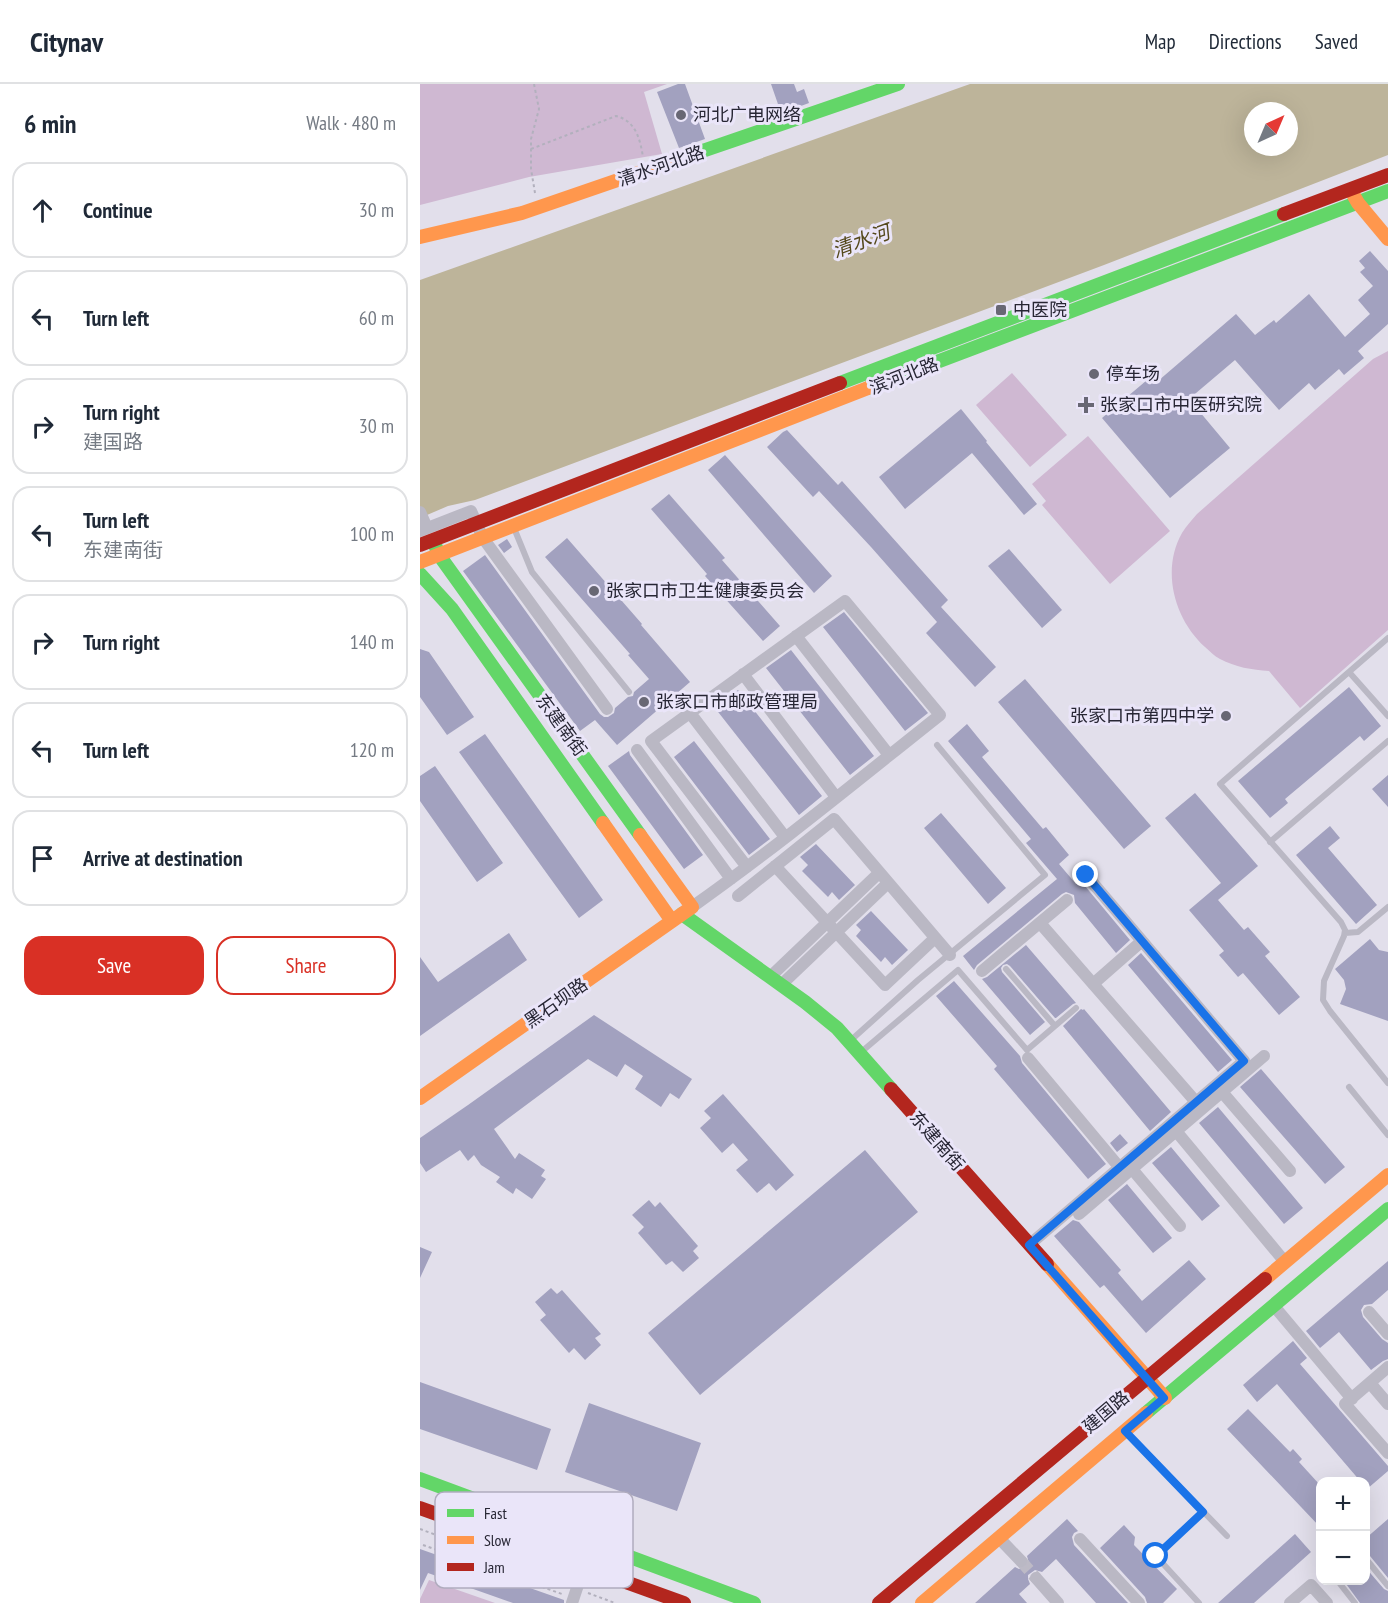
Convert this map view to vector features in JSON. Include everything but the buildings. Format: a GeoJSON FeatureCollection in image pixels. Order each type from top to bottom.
{"type":"FeatureCollection","features":[{"type":"Feature","properties":{"kind":"main road","name":"清水河北路"},"geometry":{"type":"LineString","coordinates":[[420,237],[522,213],[898,84]]}},
{"type":"Feature","properties":{"kind":"main road","name":"滨河北路"},"geometry":{"type":"LineString","coordinates":[[425,536],[474,517],[507,511],[1388,175]]}},
{"type":"Feature","properties":{"kind":"main road"},"geometry":{"type":"LineString","coordinates":[[1351,190],[1358,203],[1388,239]]}},
{"type":"Feature","properties":{"kind":"main road","name":"滨河北路"},"geometry":{"type":"LineString","coordinates":[[420,562],[780,422],[1388,191]]}},
{"type":"Feature","properties":{"kind":"main road","name":"东建南街"},"geometry":{"type":"LineString","coordinates":[[425,536],[682,914]]}},
{"type":"Feature","properties":{"kind":"main road","name":"东建南街"},"geometry":{"type":"LineString","coordinates":[[420,574],[452,609],[682,914],[805,1002],[837,1028],[1164,1398]]}},
{"type":"Feature","properties":{"kind":"main road","name":"黑石坝路"},"geometry":{"type":"LineString","coordinates":[[420,1098],[682,914]]}},
{"type":"Feature","properties":{"kind":"main road","name":"建国路"},"geometry":{"type":"LineString","coordinates":[[879,1603],[1388,1175]]}},
{"type":"Feature","properties":{"kind":"main road","name":"建国路"},"geometry":{"type":"LineString","coordinates":[[922,1603],[1388,1209]]}},
{"type":"Feature","properties":{"kind":"main road"},"geometry":{"type":"LineString","coordinates":[[420,1479],[455,1492]]}},
{"type":"Feature","properties":{"kind":"main road"},"geometry":{"type":"LineString","coordinates":[[420,1508],[435,1513]]}},
{"type":"Feature","properties":{"kind":"main road"},"geometry":{"type":"LineString","coordinates":[[633,1558],[754,1603]]}},
{"type":"Feature","properties":{"kind":"main road"},"geometry":{"type":"LineString","coordinates":[[633,1585],[684,1603]]}},
{"type":"Feature","properties":{"kind":"street"},"geometry":{"type":"LineString","coordinates":[[420,512],[425,536]]}},
{"type":"Feature","properties":{"kind":"street"},"geometry":{"type":"LineString","coordinates":[[474,517],[483,538],[607,709]]}},
{"type":"Feature","properties":{"kind":"street"},"geometry":{"type":"LineString","coordinates":[[682,914],[747,867],[940,715],[845,600],[651,741],[747,867]]}},
{"type":"Feature","properties":{"kind":"street"},"geometry":{"type":"LineString","coordinates":[[796,636],[889,755]]}},
{"type":"Feature","properties":{"kind":"street"},"geometry":{"type":"LineString","coordinates":[[743,674],[836,797]]}},
{"type":"Feature","properties":{"kind":"street"},"geometry":{"type":"LineString","coordinates":[[690,713],[785,837]]}},
{"type":"Feature","properties":{"kind":"street"},"geometry":{"type":"LineString","coordinates":[[637,750],[731,879]]}},
{"type":"Feature","properties":{"kind":"street"},"geometry":{"type":"LineString","coordinates":[[738,896],[834,819],[950,955]]}},
{"type":"Feature","properties":{"kind":"street"},"geometry":{"type":"LineString","coordinates":[[775,866],[885,985],[935,938]]}},
{"type":"Feature","properties":{"kind":"street"},"geometry":{"type":"LineString","coordinates":[[775,981],[827,922],[879,873]]}},
{"type":"Feature","properties":{"kind":"street"},"geometry":{"type":"LineString","coordinates":[[1079,1214],[1196,1102],[1244,1061],[1086,875]]}},
{"type":"Feature","properties":{"kind":"street"},"geometry":{"type":"LineString","coordinates":[[775,981],[836,932],[888,883]]}},
{"type":"Feature","properties":{"kind":"street"},"geometry":{"type":"LineString","coordinates":[[982,971],[1067,900]]}},
{"type":"Feature","properties":{"kind":"street"},"geometry":{"type":"LineString","coordinates":[[1040,922],[1196,1102]]}},
{"type":"Feature","properties":{"kind":"street"},"geometry":{"type":"LineString","coordinates":[[1093,984],[1143,941]]}},
{"type":"Feature","properties":{"kind":"street"},"geometry":{"type":"LineString","coordinates":[[1029,1245],[1176,1131],[1264,1056]]}},
{"type":"Feature","properties":{"kind":"street"},"geometry":{"type":"LineString","coordinates":[[1028,1058],[1180,1226]]}},
{"type":"Feature","properties":{"kind":"street"},"geometry":{"type":"LineString","coordinates":[[1222,1092],[1290,1171]]}},
{"type":"Feature","properties":{"kind":"street"},"geometry":{"type":"LineString","coordinates":[[1176,1131],[1285,1262]]}},
{"type":"Feature","properties":{"kind":"street"},"geometry":{"type":"LineString","coordinates":[[1274,1306],[1352,1399]]}},
{"type":"Feature","properties":{"kind":"street"},"geometry":{"type":"LineString","coordinates":[[1369,1312],[1388,1334]]}},
{"type":"Feature","properties":{"kind":"street"},"geometry":{"type":"LineString","coordinates":[[1388,1367],[1346,1404],[1388,1453]]}},
{"type":"Feature","properties":{"kind":"street"},"geometry":{"type":"LineString","coordinates":[[1370,1383],[1388,1404]]}},
{"type":"Feature","properties":{"kind":"street"},"geometry":{"type":"LineString","coordinates":[[999,1538],[1021,1561]]}},
{"type":"Feature","properties":{"kind":"street"},"geometry":{"type":"LineString","coordinates":[[1080,1539],[1138,1603]]}},
{"type":"Feature","properties":{"kind":"street"},"geometry":{"type":"LineString","coordinates":[[1036,1578],[1058,1603]]}},
{"type":"Feature","properties":{"kind":"street"},"geometry":{"type":"LineString","coordinates":[[1290,1603],[1311,1585],[1327,1603]]}},
{"type":"Feature","properties":{"kind":"lane"},"geometry":{"type":"LineString","coordinates":[[507,511],[532,572],[629,692]]}},
{"type":"Feature","properties":{"kind":"lane"},"geometry":{"type":"LineString","coordinates":[[1388,638],[1220,784],[1341,922],[1345,933],[1324,981],[1323,1000],[1388,1083]]}},
{"type":"Feature","properties":{"kind":"lane"},"geometry":{"type":"LineString","coordinates":[[1349,672],[1388,716]]}},
{"type":"Feature","properties":{"kind":"lane"},"geometry":{"type":"LineString","coordinates":[[1270,842],[1388,741]]}},
{"type":"Feature","properties":{"kind":"lane"},"geometry":{"type":"LineString","coordinates":[[849,1042],[918,980],[1045,875],[937,745]]}},
{"type":"Feature","properties":{"kind":"lane"},"geometry":{"type":"LineString","coordinates":[[1345,933],[1358,932],[1388,907]]}},
{"type":"Feature","properties":{"kind":"lane"},"geometry":{"type":"LineString","coordinates":[[860,1053],[958,969],[1027,1050],[1076,1008]]}},
{"type":"Feature","properties":{"kind":"lane"},"geometry":{"type":"LineString","coordinates":[[1006,969],[1055,1026]]}},
{"type":"Feature","properties":{"kind":"lane"},"geometry":{"type":"LineString","coordinates":[[1349,1087],[1388,1135]]}},
{"type":"Feature","properties":{"kind":"lane"},"geometry":{"type":"LineString","coordinates":[[1125,1431],[1227,1536]]}},
{"type":"Feature","properties":{"kind":"lane"},"geometry":{"type":"LineString","coordinates":[[1199,1603],[1156,1556],[1203,1512]]}},
{"type":"Feature","properties":{"kind":"lane"},"geometry":{"type":"LineString","coordinates":[[1370,1565],[1388,1586]]}},
{"type":"Feature","properties":{"kind":"lane"},"geometry":{"type":"LineString","coordinates":[[1339,1585],[1355,1603]]}},
{"type":"Feature","properties":{"kind":"path"},"geometry":{"type":"LineString","coordinates":[[534,84],[538,109],[531,140],[531,169],[535,193]]}},
{"type":"Feature","properties":{"kind":"path"},"geometry":{"type":"LineString","coordinates":[[531,148],[616,116],[625,118],[634,127],[640,141],[644,162]]}},
{"type":"Feature","properties":{"kind":"path"},"geometry":{"type":"LineString","coordinates":[[420,1528],[435,1534]]}},
{"type":"Feature","properties":{"kind":"path"},"geometry":{"type":"LineString","coordinates":[[423,1545],[435,1549]]}},
{"type":"Feature","properties":{"kind":"path"},"geometry":{"type":"LineString","coordinates":[[546,1588],[571,1596],[615,1603]]}},
{"type":"Feature","properties":{"kind":"shaded area"},"geometry":{"type":"Polygon","coordinates":[[[420,84],[667,84],[644,92],[662,154],[529,177],[420,205],[420,84]]]}},
{"type":"Feature","properties":{"kind":"shaded area"},"geometry":{"type":"Polygon","coordinates":[[[1388,351],[1388,630],[1300,708],[1269,671],[1244,668],[1226,662],[1214,655],[1194,636],[1185,623],[1174,593],[1172,562],[1184,530],[1197,514],[1373,359],[1388,351]]]}},
{"type":"Feature","properties":{"kind":"shaded area"},"geometry":{"type":"Polygon","coordinates":[[[1012,373],[1067,435],[1030,467],[976,405],[1012,373]]]}},
{"type":"Feature","properties":{"kind":"shaded area"},"geometry":{"type":"Polygon","coordinates":[[[1088,436],[1170,531],[1110,584],[1042,505],[1046,501],[1032,484],[1088,436]]]}},
{"type":"Feature","properties":{"kind":"shaded area"},"geometry":{"type":"Polygon","coordinates":[[[429,1580],[435,1582],[435,1588],[452,1588],[495,1603],[420,1603],[429,1580]]]}},
{"type":"Feature","properties":{"kind":"water","name":"清水河"},"geometry":{"type":"Polygon","coordinates":[[[970,84],[1388,84],[1388,155],[1104,265],[475,500],[448,506],[420,518],[420,280],[970,84]]]}},
{"type":"Feature","properties":{"kind":"tunnel"},"geometry":{"type":"LineString","coordinates":[[1021,1561],[1036,1578]]}},
{"type":"Feature","properties":{"kind":"traffic: fast"},"geometry":{"type":"LineString","coordinates":[[679,159],[898,84]]}},
{"type":"Feature","properties":{"kind":"traffic: fast"},"geometry":{"type":"LineString","coordinates":[[868,388],[1388,191]]}},
{"type":"Feature","properties":{"kind":"traffic: fast"},"geometry":{"type":"LineString","coordinates":[[840,383],[1284,214]]}},
{"type":"Feature","properties":{"kind":"traffic: fast"},"geometry":{"type":"LineString","coordinates":[[435,545],[439,555],[640,835]]}},
{"type":"Feature","properties":{"kind":"traffic: fast"},"geometry":{"type":"LineString","coordinates":[[420,574],[452,609],[603,823]]}},
{"type":"Feature","properties":{"kind":"traffic: fast"},"geometry":{"type":"LineString","coordinates":[[682,914],[805,1002],[837,1028],[891,1089]]}},
{"type":"Feature","properties":{"kind":"traffic: fast"},"geometry":{"type":"LineString","coordinates":[[1146,1413],[1388,1209]]}},
{"type":"Feature","properties":{"kind":"traffic: fast"},"geometry":{"type":"LineString","coordinates":[[420,1479],[455,1492]]}},
{"type":"Feature","properties":{"kind":"traffic: fast"},"geometry":{"type":"LineString","coordinates":[[633,1558],[754,1603]]}},
{"type":"Feature","properties":{"kind":"traffic: slow"},"geometry":{"type":"LineString","coordinates":[[420,237],[522,213],[679,159]]}},
{"type":"Feature","properties":{"kind":"traffic: slow"},"geometry":{"type":"LineString","coordinates":[[1354,196],[1388,239]]}},
{"type":"Feature","properties":{"kind":"traffic: slow"},"geometry":{"type":"LineString","coordinates":[[420,562],[868,388]]}},
{"type":"Feature","properties":{"kind":"traffic: slow"},"geometry":{"type":"LineString","coordinates":[[603,823],[672,921]]}},
{"type":"Feature","properties":{"kind":"traffic: slow"},"geometry":{"type":"LineString","coordinates":[[420,1098],[692,907],[640,835]]}},
{"type":"Feature","properties":{"kind":"traffic: slow"},"geometry":{"type":"LineString","coordinates":[[1265,1279],[1388,1175]]}},
{"type":"Feature","properties":{"kind":"traffic: slow"},"geometry":{"type":"LineString","coordinates":[[1047,1264],[1165,1398]]}},
{"type":"Feature","properties":{"kind":"traffic: slow"},"geometry":{"type":"LineString","coordinates":[[922,1603],[1146,1413]]}},
{"type":"Feature","properties":{"kind":"traffic: jam"},"geometry":{"type":"LineString","coordinates":[[1284,214],[1388,175]]}},
{"type":"Feature","properties":{"kind":"traffic: jam"},"geometry":{"type":"LineString","coordinates":[[420,545],[840,383]]}},
{"type":"Feature","properties":{"kind":"traffic: jam"},"geometry":{"type":"LineString","coordinates":[[891,1089],[1047,1264]]}},
{"type":"Feature","properties":{"kind":"traffic: jam"},"geometry":{"type":"LineString","coordinates":[[879,1603],[1265,1279]]}},
{"type":"Feature","properties":{"kind":"traffic: jam"},"geometry":{"type":"LineString","coordinates":[[420,1508],[435,1513]]}},
{"type":"Feature","properties":{"kind":"traffic: jam"},"geometry":{"type":"LineString","coordinates":[[633,1585],[684,1603]]}},
{"type":"Feature","properties":{"kind":"place","name":"河北广电网络"},"geometry":{"type":"Point","coordinates":[681,115]}},
{"type":"Feature","properties":{"kind":"place","name":"中医院"},"geometry":{"type":"Point","coordinates":[1001,310]}},
{"type":"Feature","properties":{"kind":"place","name":"停车场"},"geometry":{"type":"Point","coordinates":[1094,374]}},
{"type":"Feature","properties":{"kind":"place","name":"张家口市中医研究院"},"geometry":{"type":"Point","coordinates":[1086,405]}},
{"type":"Feature","properties":{"kind":"place","name":"张家口市卫生健康委员会"},"geometry":{"type":"Point","coordinates":[594,591]}},
{"type":"Feature","properties":{"kind":"place","name":"张家口市邮政管理局"},"geometry":{"type":"Point","coordinates":[644,702]}},
{"type":"Feature","properties":{"kind":"place","name":"张家口市第四中学"},"geometry":{"type":"Point","coordinates":[1226,716]}},
{"type":"Feature","properties":{"kind":"route"},"geometry":{"type":"LineString","coordinates":[[1086,875],[1244,1061],[1029,1245],[1164,1398],[1125,1431],[1203,1512],[1156,1556]]}}]}
